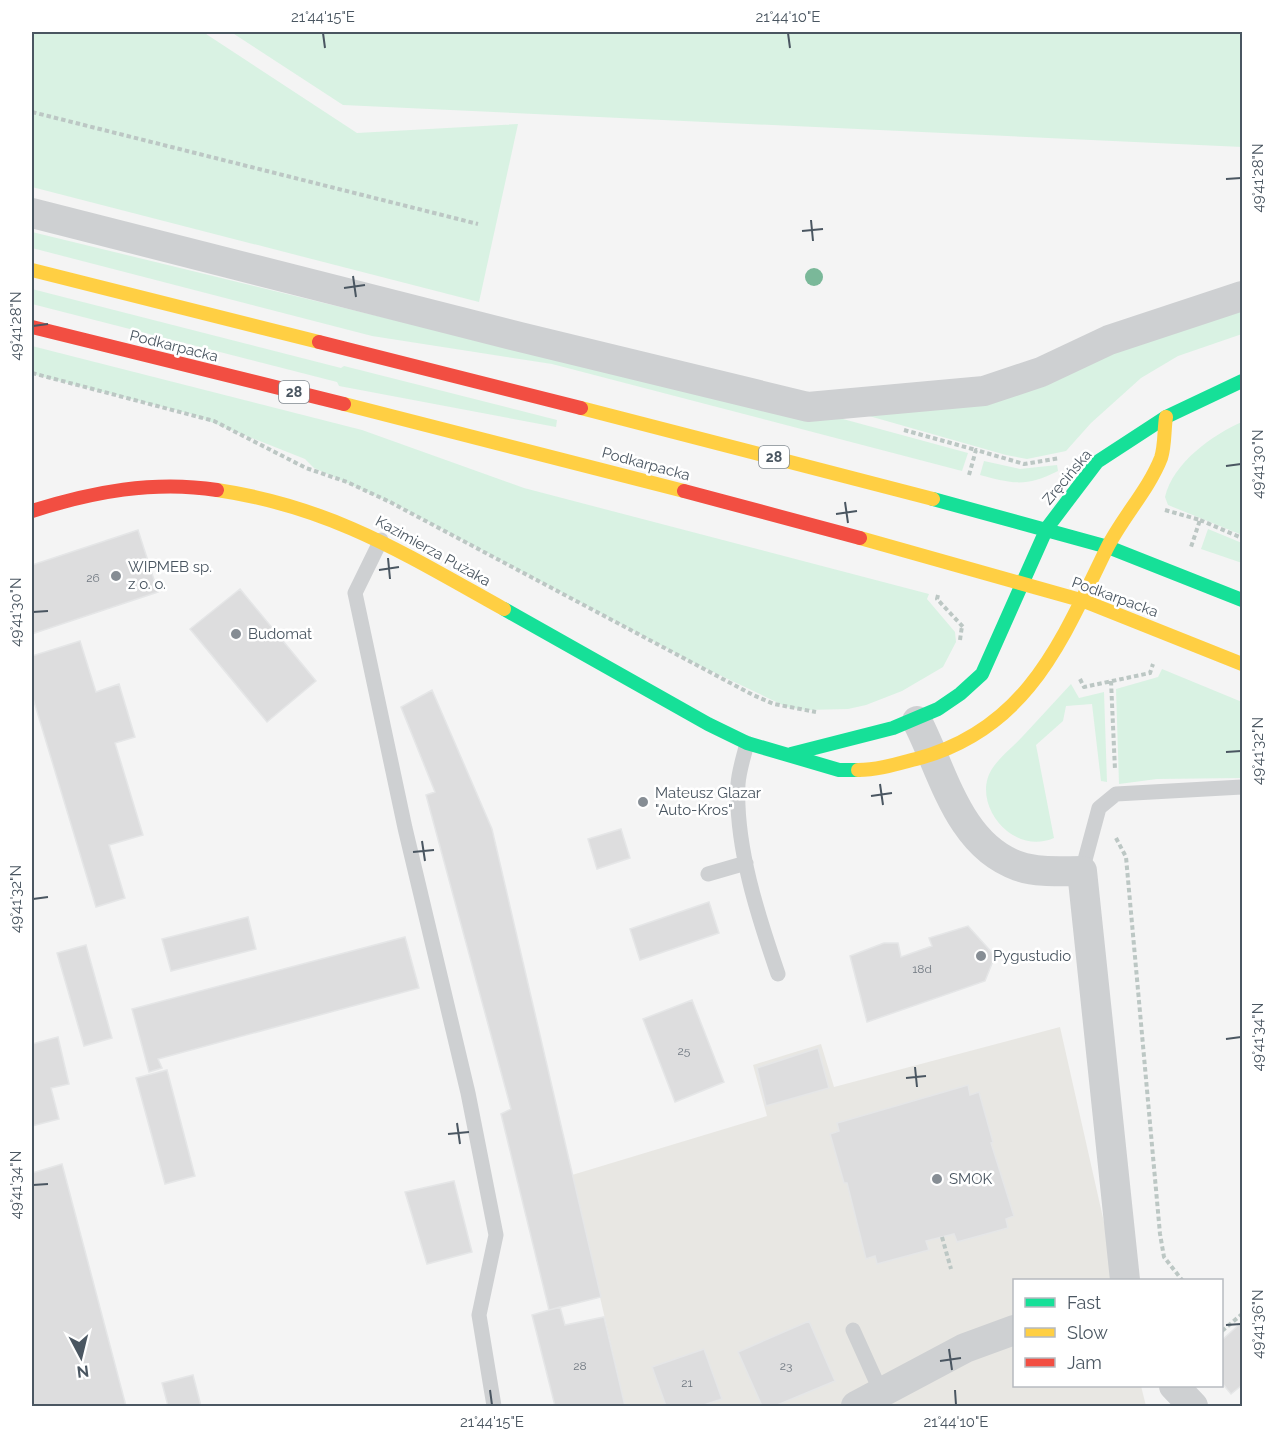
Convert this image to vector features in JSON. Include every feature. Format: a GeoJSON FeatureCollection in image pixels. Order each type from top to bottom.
{"type":"FeatureCollection","features":[{"type":"Feature","properties":{"kind":"main road","name":"28"},"geometry":{"type":"LineString","coordinates":[[32,270],[501,387],[1047,528],[1108,547],[1242,600]]}},
{"type":"Feature","properties":{"kind":"main road","name":"Podkarpacka"},"geometry":{"type":"LineString","coordinates":[[32,327],[556,456],[1022,583],[1084,601],[1242,664]]}},
{"type":"Feature","properties":{"kind":"main road","name":"Zręcińska"},"geometry":{"type":"LineString","coordinates":[[1022,583],[1047,528],[1097,462],[1166,417],[1242,381]]}},
{"type":"Feature","properties":{"kind":"main road"},"geometry":{"type":"LineString","coordinates":[[1084,601],[1108,547],[1161,457],[1166,417]]}},
{"type":"Feature","properties":{"kind":"main road","name":"Kazimierza Pużaka"},"geometry":{"type":"LineString","coordinates":[[32,511],[119,489],[202,488],[250,493],[302,506],[344,522],[381,540],[708,724],[747,742],[839,770],[872,770],[934,754],[969,740],[1000,719],[1027,692],[1084,601]]}},
{"type":"Feature","properties":{"kind":"main road"},"geometry":{"type":"LineString","coordinates":[[791,754],[831,742],[890,731],[917,721],[964,692],[982,674],[1022,583]]}},
{"type":"Feature","properties":{"kind":"street"},"geometry":{"type":"LineString","coordinates":[[32,213],[531,340],[808,406],[984,391],[1041,372],[1109,340],[1242,296]]}},
{"type":"Feature","properties":{"kind":"street"},"geometry":{"type":"LineString","coordinates":[[917,721],[958,810],[972,833],[992,853],[1018,866],[1046,871],[1082,871],[1125,1279]]}},
{"type":"Feature","properties":{"kind":"street"},"geometry":{"type":"LineString","coordinates":[[868,1400],[965,1348],[1013,1330]]}},
{"type":"Feature","properties":{"kind":"street"},"geometry":{"type":"LineString","coordinates":[[1175,1387],[1193,1407]]}},
{"type":"Feature","properties":{"kind":"lane"},"geometry":{"type":"LineString","coordinates":[[381,540],[354,593],[405,828],[468,1093],[496,1235],[479,1315],[494,1407]]}},
{"type":"Feature","properties":{"kind":"lane"},"geometry":{"type":"LineString","coordinates":[[747,742],[738,783],[746,863],[753,900],[778,974]]}},
{"type":"Feature","properties":{"kind":"lane"},"geometry":{"type":"LineString","coordinates":[[1082,871],[1099,808],[1116,794],[1242,788]]}},
{"type":"Feature","properties":{"kind":"lane"},"geometry":{"type":"LineString","coordinates":[[708,874],[746,863]]}},
{"type":"Feature","properties":{"kind":"lane"},"geometry":{"type":"LineString","coordinates":[[853,1330],[868,1400]]}},
{"type":"Feature","properties":{"kind":"path"},"geometry":{"type":"LineString","coordinates":[[32,112],[478,224]]}},
{"type":"Feature","properties":{"kind":"path"},"geometry":{"type":"LineString","coordinates":[[32,373],[214,421],[306,468],[346,482],[390,502],[753,695],[794,710],[821,712]]}},
{"type":"Feature","properties":{"kind":"path"},"geometry":{"type":"LineString","coordinates":[[969,476],[976,450],[1024,464],[1062,458],[1069,462]]}},
{"type":"Feature","properties":{"kind":"path"},"geometry":{"type":"LineString","coordinates":[[1163,509],[1200,520],[1242,538]]}},
{"type":"Feature","properties":{"kind":"path"},"geometry":{"type":"LineString","coordinates":[[1190,547],[1200,520]]}},
{"type":"Feature","properties":{"kind":"path"},"geometry":{"type":"LineString","coordinates":[[938,595],[937,599],[968,633]]}},
{"type":"Feature","properties":{"kind":"path"},"geometry":{"type":"LineString","coordinates":[[960,642],[962,626]]}},
{"type":"Feature","properties":{"kind":"path"},"geometry":{"type":"LineString","coordinates":[[1080,679],[1084,687],[1150,673],[1153,664]]}},
{"type":"Feature","properties":{"kind":"path"},"geometry":{"type":"LineString","coordinates":[[1111,681],[1116,842],[1126,857],[1160,1234],[1164,1257],[1180,1279]]}},
{"type":"Feature","properties":{"kind":"path"},"geometry":{"type":"LineString","coordinates":[[942,1237],[951,1269]]}},
{"type":"Feature","properties":{"kind":"path"},"geometry":{"type":"LineString","coordinates":[[1223,1329],[1242,1314]]}},
{"type":"Feature","properties":{"kind":"shaded area"},"geometry":{"type":"Polygon","coordinates":[[[1060,1027],[1117,1279],[1013,1279],[1013,1387],[1141,1387],[1146,1406],[625,1406],[572,1175],[767,1116],[753,1065],[821,1044],[834,1087],[1060,1027]]]}},
{"type":"Feature","properties":{"kind":"green space"},"geometry":{"type":"Polygon","coordinates":[[[32,32],[203,32],[357,133],[518,124],[479,302],[32,187],[32,32]]]}},
{"type":"Feature","properties":{"kind":"green space"},"geometry":{"type":"Polygon","coordinates":[[[231,32],[1242,32],[1242,147],[343,105],[231,32]]]}},
{"type":"Feature","properties":{"kind":"green space"},"geometry":{"type":"Polygon","coordinates":[[[32,232],[394,320],[843,419],[968,453],[962,471],[552,364],[372,336],[32,248],[32,232]]]}},
{"type":"Feature","properties":{"kind":"green space"},"geometry":{"type":"Polygon","coordinates":[[[32,289],[341,368],[344,366],[557,420],[556,427],[339,386],[337,382],[32,304],[32,289]]]}},
{"type":"Feature","properties":{"kind":"green space"},"geometry":{"type":"Polygon","coordinates":[[[1242,310],[1242,334],[1178,356],[1141,378],[1091,423],[1066,451],[1027,459],[869,416],[1119,349],[1242,310]]]}},
{"type":"Feature","properties":{"kind":"green space"},"geometry":{"type":"Polygon","coordinates":[[[32,346],[362,430],[524,488],[929,594],[927,599],[955,632],[956,642],[943,667],[902,691],[866,705],[848,709],[805,710],[787,707],[692,662],[399,506],[314,468],[305,459],[191,414],[32,374],[32,346]]]}},
{"type":"Feature","properties":{"kind":"green space"},"geometry":{"type":"Polygon","coordinates":[[[1242,422],[1242,535],[1168,505],[1165,497],[1176,473],[1195,452],[1218,434],[1242,422]]]}},
{"type":"Feature","properties":{"kind":"green space"},"geometry":{"type":"Polygon","coordinates":[[[984,461],[1020,469],[1057,465],[1058,471],[1037,480],[1011,482],[980,475],[984,461]]]}},
{"type":"Feature","properties":{"kind":"green space"},"geometry":{"type":"Polygon","coordinates":[[[1208,529],[1242,543],[1242,563],[1201,549],[1208,529]]]}},
{"type":"Feature","properties":{"kind":"green space"},"geometry":{"type":"Polygon","coordinates":[[[1162,669],[1242,702],[1242,778],[1157,779],[1119,784],[1116,689],[1158,677],[1162,669]]]}},
{"type":"Feature","properties":{"kind":"green space"},"geometry":{"type":"Polygon","coordinates":[[[1071,684],[1079,698],[1104,692],[1107,782],[1101,781],[1092,704],[1066,706],[1063,721],[1036,745],[1054,838],[1036,842],[1024,840],[1012,835],[1000,825],[990,809],[986,792],[989,774],[1001,758],[1071,684]]]}},
{"type":"Feature","properties":{"kind":"building"},"geometry":{"type":"Polygon","coordinates":[[[138,530],[158,592],[32,634],[32,565],[138,530]]]}},
{"type":"Feature","properties":{"kind":"building"},"geometry":{"type":"Polygon","coordinates":[[[240,589],[316,681],[267,722],[190,629],[240,589]]]}},
{"type":"Feature","properties":{"kind":"building"},"geometry":{"type":"Polygon","coordinates":[[[80,641],[96,692],[119,684],[135,737],[115,743],[143,835],[109,845],[125,898],[96,907],[32,695],[32,656],[80,641]]]}},
{"type":"Feature","properties":{"kind":"building"},"geometry":{"type":"Polygon","coordinates":[[[432,690],[492,829],[601,1297],[549,1310],[501,1114],[511,1109],[426,795],[435,792],[401,707],[432,690]]]}},
{"type":"Feature","properties":{"kind":"building"},"geometry":{"type":"Polygon","coordinates":[[[621,829],[630,858],[597,869],[588,839],[621,829]]]}},
{"type":"Feature","properties":{"kind":"building"},"geometry":{"type":"Polygon","coordinates":[[[709,902],[719,933],[640,960],[630,929],[709,902]]]}},
{"type":"Feature","properties":{"kind":"building"},"geometry":{"type":"Polygon","coordinates":[[[248,917],[256,949],[171,971],[162,939],[248,917]]]}},
{"type":"Feature","properties":{"kind":"building"},"geometry":{"type":"Polygon","coordinates":[[[968,926],[995,956],[985,981],[867,1022],[850,956],[884,943],[898,943],[901,957],[932,946],[929,938],[968,926]]]}},
{"type":"Feature","properties":{"kind":"building"},"geometry":{"type":"Polygon","coordinates":[[[405,937],[419,988],[158,1059],[162,1068],[149,1072],[132,1009],[405,937]]]}},
{"type":"Feature","properties":{"kind":"building"},"geometry":{"type":"Polygon","coordinates":[[[86,945],[112,1038],[84,1046],[57,953],[86,945]]]}},
{"type":"Feature","properties":{"kind":"building"},"geometry":{"type":"Polygon","coordinates":[[[692,1000],[724,1082],[675,1102],[643,1019],[692,1000]]]}},
{"type":"Feature","properties":{"kind":"building"},"geometry":{"type":"Polygon","coordinates":[[[58,1037],[69,1084],[51,1088],[59,1119],[32,1126],[32,1044],[58,1037]]]}},
{"type":"Feature","properties":{"kind":"building"},"geometry":{"type":"Polygon","coordinates":[[[818,1048],[829,1088],[766,1106],[757,1068],[818,1048]]]}},
{"type":"Feature","properties":{"kind":"building"},"geometry":{"type":"Polygon","coordinates":[[[167,1070],[195,1176],[165,1184],[136,1078],[167,1070]]]}},
{"type":"Feature","properties":{"kind":"building"},"geometry":{"type":"Polygon","coordinates":[[[968,1085],[970,1095],[979,1092],[993,1142],[991,1143],[1014,1216],[1006,1219],[1008,1228],[957,1242],[954,1234],[926,1241],[929,1250],[877,1264],[875,1256],[866,1259],[847,1183],[844,1183],[830,1134],[839,1131],[837,1123],[968,1085]]]}},
{"type":"Feature","properties":{"kind":"building"},"geometry":{"type":"Polygon","coordinates":[[[62,1164],[126,1406],[32,1406],[32,1173],[62,1164]]]}},
{"type":"Feature","properties":{"kind":"building"},"geometry":{"type":"Polygon","coordinates":[[[454,1181],[472,1252],[427,1264],[405,1192],[454,1181]]]}},
{"type":"Feature","properties":{"kind":"building"},"geometry":{"type":"Polygon","coordinates":[[[560,1307],[565,1325],[604,1317],[625,1406],[555,1406],[532,1315],[560,1307]]]}},
{"type":"Feature","properties":{"kind":"building"},"geometry":{"type":"Polygon","coordinates":[[[809,1321],[835,1381],[775,1406],[762,1406],[738,1352],[809,1321]]]}},
{"type":"Feature","properties":{"kind":"building"},"geometry":{"type":"Polygon","coordinates":[[[1242,1322],[1242,1385],[1231,1394],[1223,1384],[1223,1339],[1242,1322]]]}},
{"type":"Feature","properties":{"kind":"building"},"geometry":{"type":"Polygon","coordinates":[[[704,1349],[722,1399],[701,1406],[666,1406],[652,1367],[704,1349]]]}},
{"type":"Feature","properties":{"kind":"building"},"geometry":{"type":"Polygon","coordinates":[[[193,1375],[201,1406],[168,1406],[162,1383],[193,1375]]]}},
{"type":"Feature","properties":{"kind":"traffic: fast"},"geometry":{"type":"LineString","coordinates":[[791,754],[893,728],[938,709],[960,694],[982,674],[1047,528],[1097,462],[1166,417],[1242,381]]}},
{"type":"Feature","properties":{"kind":"traffic: fast"},"geometry":{"type":"LineString","coordinates":[[933,499],[1108,547],[1242,600]]}},
{"type":"Feature","properties":{"kind":"traffic: fast"},"geometry":{"type":"LineString","coordinates":[[504,609],[708,724],[747,743],[839,770],[858,770]]}},
{"type":"Feature","properties":{"kind":"traffic: slow"},"geometry":{"type":"LineString","coordinates":[[32,270],[319,342]]}},
{"type":"Feature","properties":{"kind":"traffic: slow"},"geometry":{"type":"LineString","coordinates":[[344,404],[684,491]]}},
{"type":"Feature","properties":{"kind":"traffic: slow"},"geometry":{"type":"LineString","coordinates":[[581,408],[933,499]]}},
{"type":"Feature","properties":{"kind":"traffic: slow"},"geometry":{"type":"LineString","coordinates":[[858,770],[895,765],[954,745],[986,727],[1013,704],[1036,678],[1073,617],[1113,537],[1156,470],[1164,443],[1166,417]]}},
{"type":"Feature","properties":{"kind":"traffic: slow"},"geometry":{"type":"LineString","coordinates":[[217,490],[296,508],[366,535],[504,609]]}},
{"type":"Feature","properties":{"kind":"traffic: slow"},"geometry":{"type":"LineString","coordinates":[[860,538],[1084,601],[1242,664]]}},
{"type":"Feature","properties":{"kind":"traffic: jam"},"geometry":{"type":"LineString","coordinates":[[32,327],[344,404]]}},
{"type":"Feature","properties":{"kind":"traffic: jam"},"geometry":{"type":"LineString","coordinates":[[319,342],[581,408]]}},
{"type":"Feature","properties":{"kind":"traffic: jam"},"geometry":{"type":"LineString","coordinates":[[32,511],[100,493],[147,487],[170,486],[217,490]]}},
{"type":"Feature","properties":{"kind":"traffic: jam"},"geometry":{"type":"LineString","coordinates":[[684,491],[860,538]]}},
{"type":"Feature","properties":{"kind":"place","name":"WIPMEB sp. z o. o."},"geometry":{"type":"Point","coordinates":[116,576]}},
{"type":"Feature","properties":{"kind":"place","name":"Budomat"},"geometry":{"type":"Point","coordinates":[236,634]}},
{"type":"Feature","properties":{"kind":"place","name":"Mateusz Glazar \"Auto-Kros\""},"geometry":{"type":"Point","coordinates":[643,802]}},
{"type":"Feature","properties":{"kind":"place","name":"Pygustudio"},"geometry":{"type":"Point","coordinates":[981,956]}},
{"type":"Feature","properties":{"kind":"place","name":"SMOK"},"geometry":{"type":"Point","coordinates":[937,1179]}}]}
